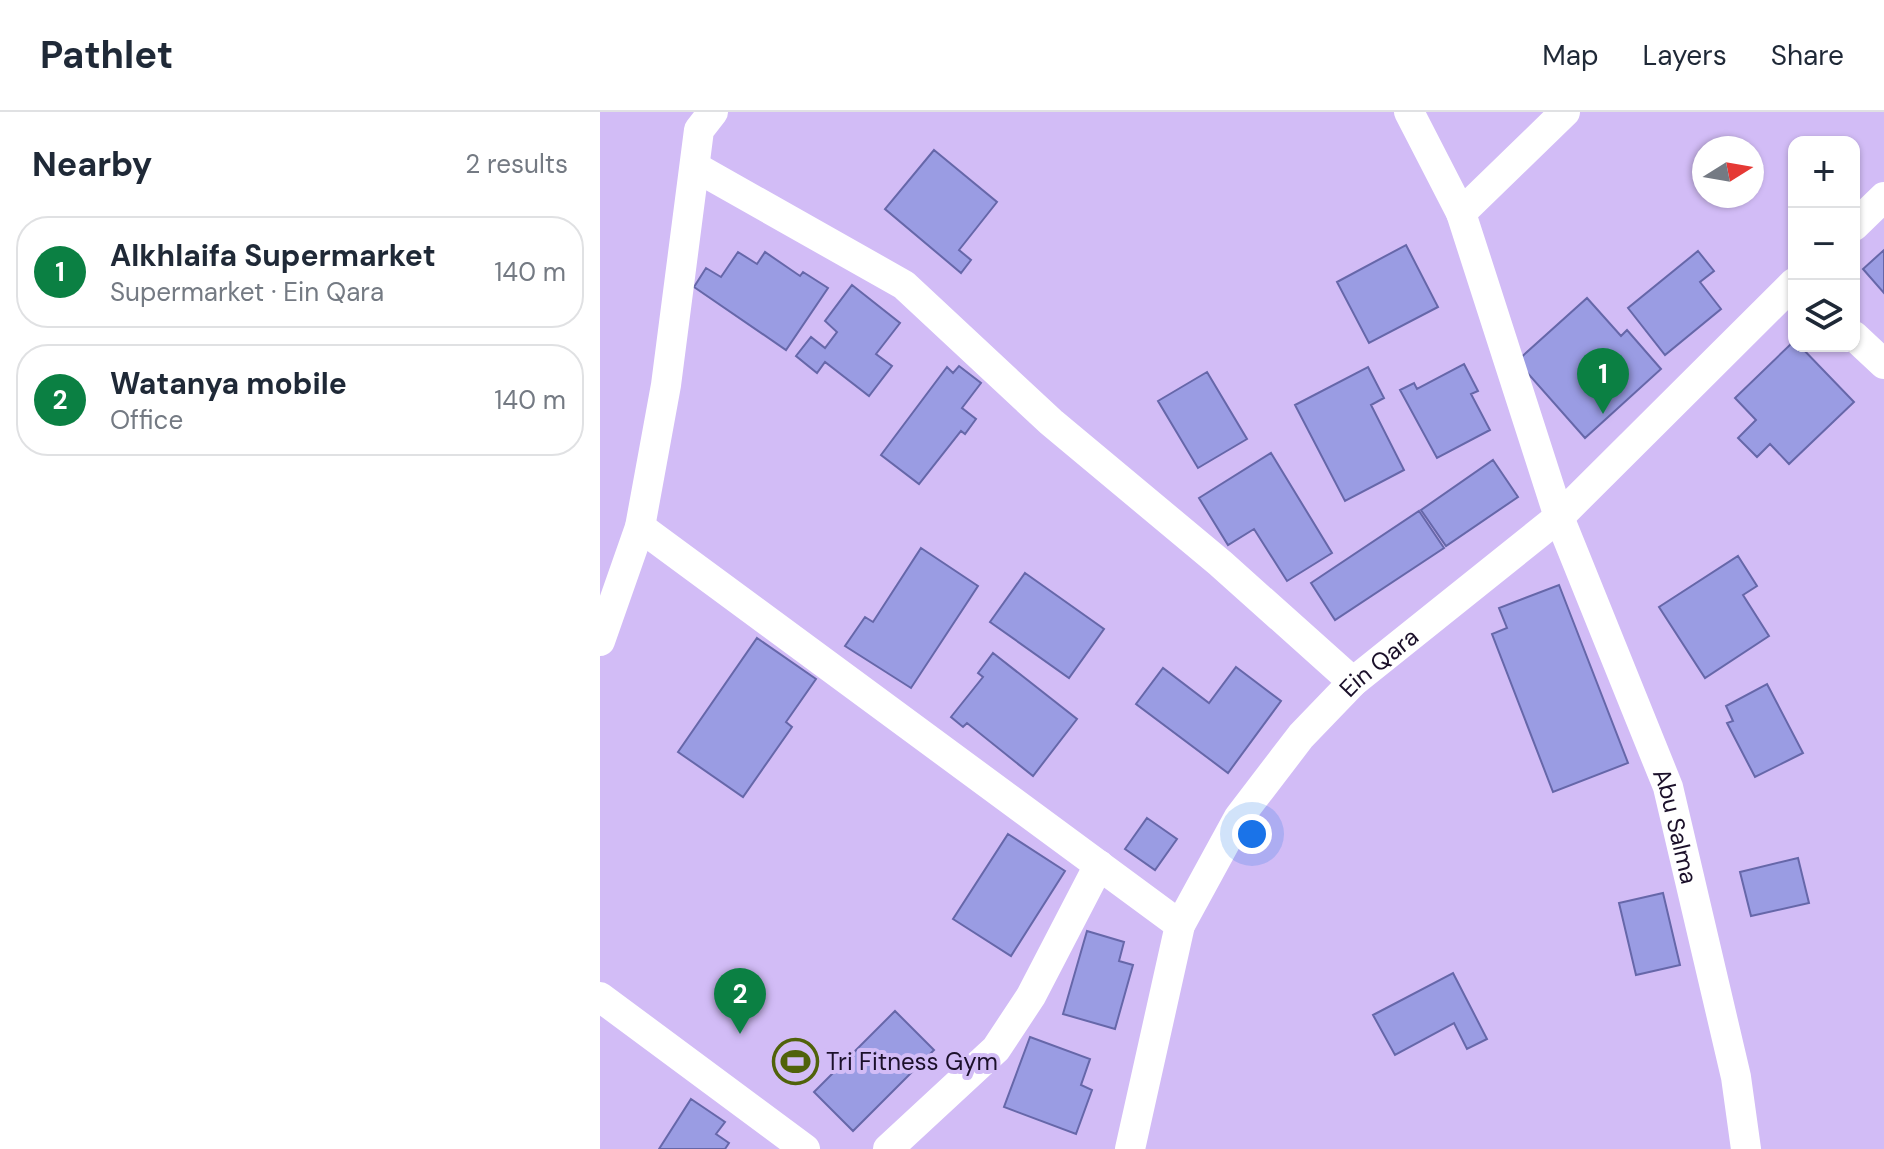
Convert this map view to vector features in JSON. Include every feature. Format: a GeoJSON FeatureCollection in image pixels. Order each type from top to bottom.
{"type":"FeatureCollection","features":[{"type":"Feature","properties":{"kind":"street"},"geometry":{"type":"LineString","coordinates":[[600,641],[640,527],[666,385],[697,168],[699,130],[713,112]]}},
{"type":"Feature","properties":{"kind":"street","name":"Abu Salma"},"geometry":{"type":"LineString","coordinates":[[1409,112],[1461,213],[1559,517],[1668,787],[1736,1077],[1746,1149]]}},
{"type":"Feature","properties":{"kind":"street"},"geometry":{"type":"LineString","coordinates":[[1461,213],[1565,112]]}},
{"type":"Feature","properties":{"kind":"street"},"geometry":{"type":"LineString","coordinates":[[697,168],[904,285],[1051,422],[1220,563],[1353,682]]}},
{"type":"Feature","properties":{"kind":"street"},"geometry":{"type":"LineString","coordinates":[[1860,220],[1884,197]]}},
{"type":"Feature","properties":{"kind":"street","name":"Ein Qara"},"geometry":{"type":"LineString","coordinates":[[1130,1149],[1180,925],[1239,817],[1301,736],[1353,682],[1559,517],[1788,289]]}},
{"type":"Feature","properties":{"kind":"street"},"geometry":{"type":"LineString","coordinates":[[1860,342],[1884,364]]}},
{"type":"Feature","properties":{"kind":"street"},"geometry":{"type":"LineString","coordinates":[[640,527],[1180,925]]}},
{"type":"Feature","properties":{"kind":"street"},"geometry":{"type":"LineString","coordinates":[[888,1149],[996,1049],[1031,996],[1099,865]]}},
{"type":"Feature","properties":{"kind":"street"},"geometry":{"type":"LineString","coordinates":[[600,997],[805,1149]]}},
{"type":"Feature","properties":{"kind":"building"},"geometry":{"type":"Polygon","coordinates":[[[934,150],[997,202],[959,250],[971,260],[961,273],[885,209],[934,150]]]}},
{"type":"Feature","properties":{"kind":"building"},"geometry":{"type":"Polygon","coordinates":[[[1406,245],[1438,307],[1369,343],[1337,282],[1406,245]]]}},
{"type":"Feature","properties":{"kind":"building"},"geometry":{"type":"Polygon","coordinates":[[[1884,250],[1884,293],[1863,269],[1884,250]]]}},
{"type":"Feature","properties":{"kind":"building"},"geometry":{"type":"Polygon","coordinates":[[[1698,251],[1714,271],[1700,282],[1721,309],[1665,355],[1628,308],[1698,251]]]}},
{"type":"Feature","properties":{"kind":"building"},"geometry":{"type":"Polygon","coordinates":[[[738,252],[757,264],[765,252],[800,276],[803,272],[828,288],[786,350],[694,287],[706,268],[721,277],[738,252]]]}},
{"type":"Feature","properties":{"kind":"building"},"geometry":{"type":"Polygon","coordinates":[[[852,285],[900,323],[876,354],[892,366],[869,396],[825,362],[817,373],[796,356],[811,337],[825,348],[837,332],[825,321],[852,285]]]}},
{"type":"Feature","properties":{"kind":"building"},"geometry":{"type":"Polygon","coordinates":[[[1587,298],[1621,336],[1627,330],[1661,369],[1585,438],[1517,361],[1587,298]]]}},
{"type":"Feature","properties":{"kind":"building"},"geometry":{"type":"Polygon","coordinates":[[[1788,347],[1788,352],[1806,352],[1854,402],[1789,464],[1770,444],[1757,457],[1738,438],[1756,420],[1735,398],[1788,347]]]}},
{"type":"Feature","properties":{"kind":"building"},"geometry":{"type":"Polygon","coordinates":[[[1464,364],[1478,391],[1471,394],[1490,430],[1437,458],[1400,390],[1414,383],[1417,389],[1464,364]]]}},
{"type":"Feature","properties":{"kind":"building"},"geometry":{"type":"Polygon","coordinates":[[[959,366],[981,383],[962,408],[976,419],[965,434],[961,431],[919,484],[881,455],[947,367],[953,373],[959,366]]]}},
{"type":"Feature","properties":{"kind":"building"},"geometry":{"type":"Polygon","coordinates":[[[1368,367],[1384,398],[1371,405],[1404,470],[1345,501],[1295,405],[1368,367]]]}},
{"type":"Feature","properties":{"kind":"building"},"geometry":{"type":"Polygon","coordinates":[[[1207,372],[1247,439],[1198,468],[1158,401],[1207,372]]]}},
{"type":"Feature","properties":{"kind":"building"},"geometry":{"type":"Polygon","coordinates":[[[1271,453],[1332,553],[1287,581],[1254,529],[1228,545],[1199,498],[1271,453]]]}},
{"type":"Feature","properties":{"kind":"building"},"geometry":{"type":"Polygon","coordinates":[[[1493,460],[1518,497],[1446,546],[1421,510],[1493,460]]]}},
{"type":"Feature","properties":{"kind":"building"},"geometry":{"type":"Polygon","coordinates":[[[1419,511],[1444,548],[1335,620],[1311,583],[1419,511]]]}},
{"type":"Feature","properties":{"kind":"building"},"geometry":{"type":"Polygon","coordinates":[[[921,548],[978,586],[911,688],[845,646],[865,617],[873,622],[921,548]]]}},
{"type":"Feature","properties":{"kind":"building"},"geometry":{"type":"Polygon","coordinates":[[[1738,556],[1757,586],[1743,595],[1769,636],[1705,678],[1659,607],[1738,556]]]}},
{"type":"Feature","properties":{"kind":"building"},"geometry":{"type":"Polygon","coordinates":[[[1025,573],[1104,629],[1069,678],[990,622],[1025,573]]]}},
{"type":"Feature","properties":{"kind":"building"},"geometry":{"type":"Polygon","coordinates":[[[1559,585],[1628,763],[1553,792],[1492,634],[1507,628],[1499,608],[1559,585]]]}},
{"type":"Feature","properties":{"kind":"building"},"geometry":{"type":"Polygon","coordinates":[[[757,638],[816,679],[786,722],[792,727],[743,797],[678,752],[757,638]]]}},
{"type":"Feature","properties":{"kind":"building"},"geometry":{"type":"Polygon","coordinates":[[[993,653],[1077,719],[1033,776],[967,723],[963,727],[951,717],[983,677],[978,673],[993,653]]]}},
{"type":"Feature","properties":{"kind":"building"},"geometry":{"type":"Polygon","coordinates":[[[1236,667],[1281,701],[1228,773],[1136,704],[1163,668],[1209,703],[1236,667]]]}},
{"type":"Feature","properties":{"kind":"building"},"geometry":{"type":"Polygon","coordinates":[[[1767,684],[1803,753],[1755,777],[1727,723],[1733,721],[1726,706],[1767,684]]]}},
{"type":"Feature","properties":{"kind":"building"},"geometry":{"type":"Polygon","coordinates":[[[1147,818],[1177,839],[1155,870],[1125,849],[1147,818]]]}},
{"type":"Feature","properties":{"kind":"building"},"geometry":{"type":"Polygon","coordinates":[[[1008,834],[1065,871],[1011,956],[953,919],[1008,834]]]}},
{"type":"Feature","properties":{"kind":"building"},"geometry":{"type":"Polygon","coordinates":[[[1798,858],[1809,903],[1751,916],[1740,872],[1798,858]]]}},
{"type":"Feature","properties":{"kind":"building"},"geometry":{"type":"Polygon","coordinates":[[[1663,893],[1680,965],[1636,975],[1619,903],[1663,893]]]}},
{"type":"Feature","properties":{"kind":"building"},"geometry":{"type":"Polygon","coordinates":[[[1087,931],[1124,942],[1119,961],[1133,965],[1115,1029],[1063,1014],[1087,931]]]}},
{"type":"Feature","properties":{"kind":"building"},"geometry":{"type":"Polygon","coordinates":[[[1453,973],[1487,1039],[1467,1049],[1454,1023],[1395,1055],[1373,1015],[1453,973]]]}},
{"type":"Feature","properties":{"kind":"building"},"geometry":{"type":"Polygon","coordinates":[[[895,1011],[934,1050],[853,1131],[814,1092],[895,1011]]]}},
{"type":"Feature","properties":{"kind":"building"},"geometry":{"type":"Polygon","coordinates":[[[1030,1037],[1090,1059],[1081,1085],[1092,1090],[1076,1134],[1004,1107],[1030,1037]]]}},
{"type":"Feature","properties":{"kind":"building"},"geometry":{"type":"Polygon","coordinates":[[[691,1099],[725,1122],[716,1134],[729,1143],[725,1149],[659,1149],[691,1099]]]}},
{"type":"Feature","properties":{"kind":"place","name":"Alkhlaifa Supermarket"},"geometry":{"type":"Point","coordinates":[1603,414]}},
{"type":"Feature","properties":{"kind":"place","name":"Watanya mobile"},"geometry":{"type":"Point","coordinates":[740,1034]}},
{"type":"Feature","properties":{"kind":"place","name":"Tri Fitness Gym"},"geometry":{"type":"Point","coordinates":[795,1061]}}]}
